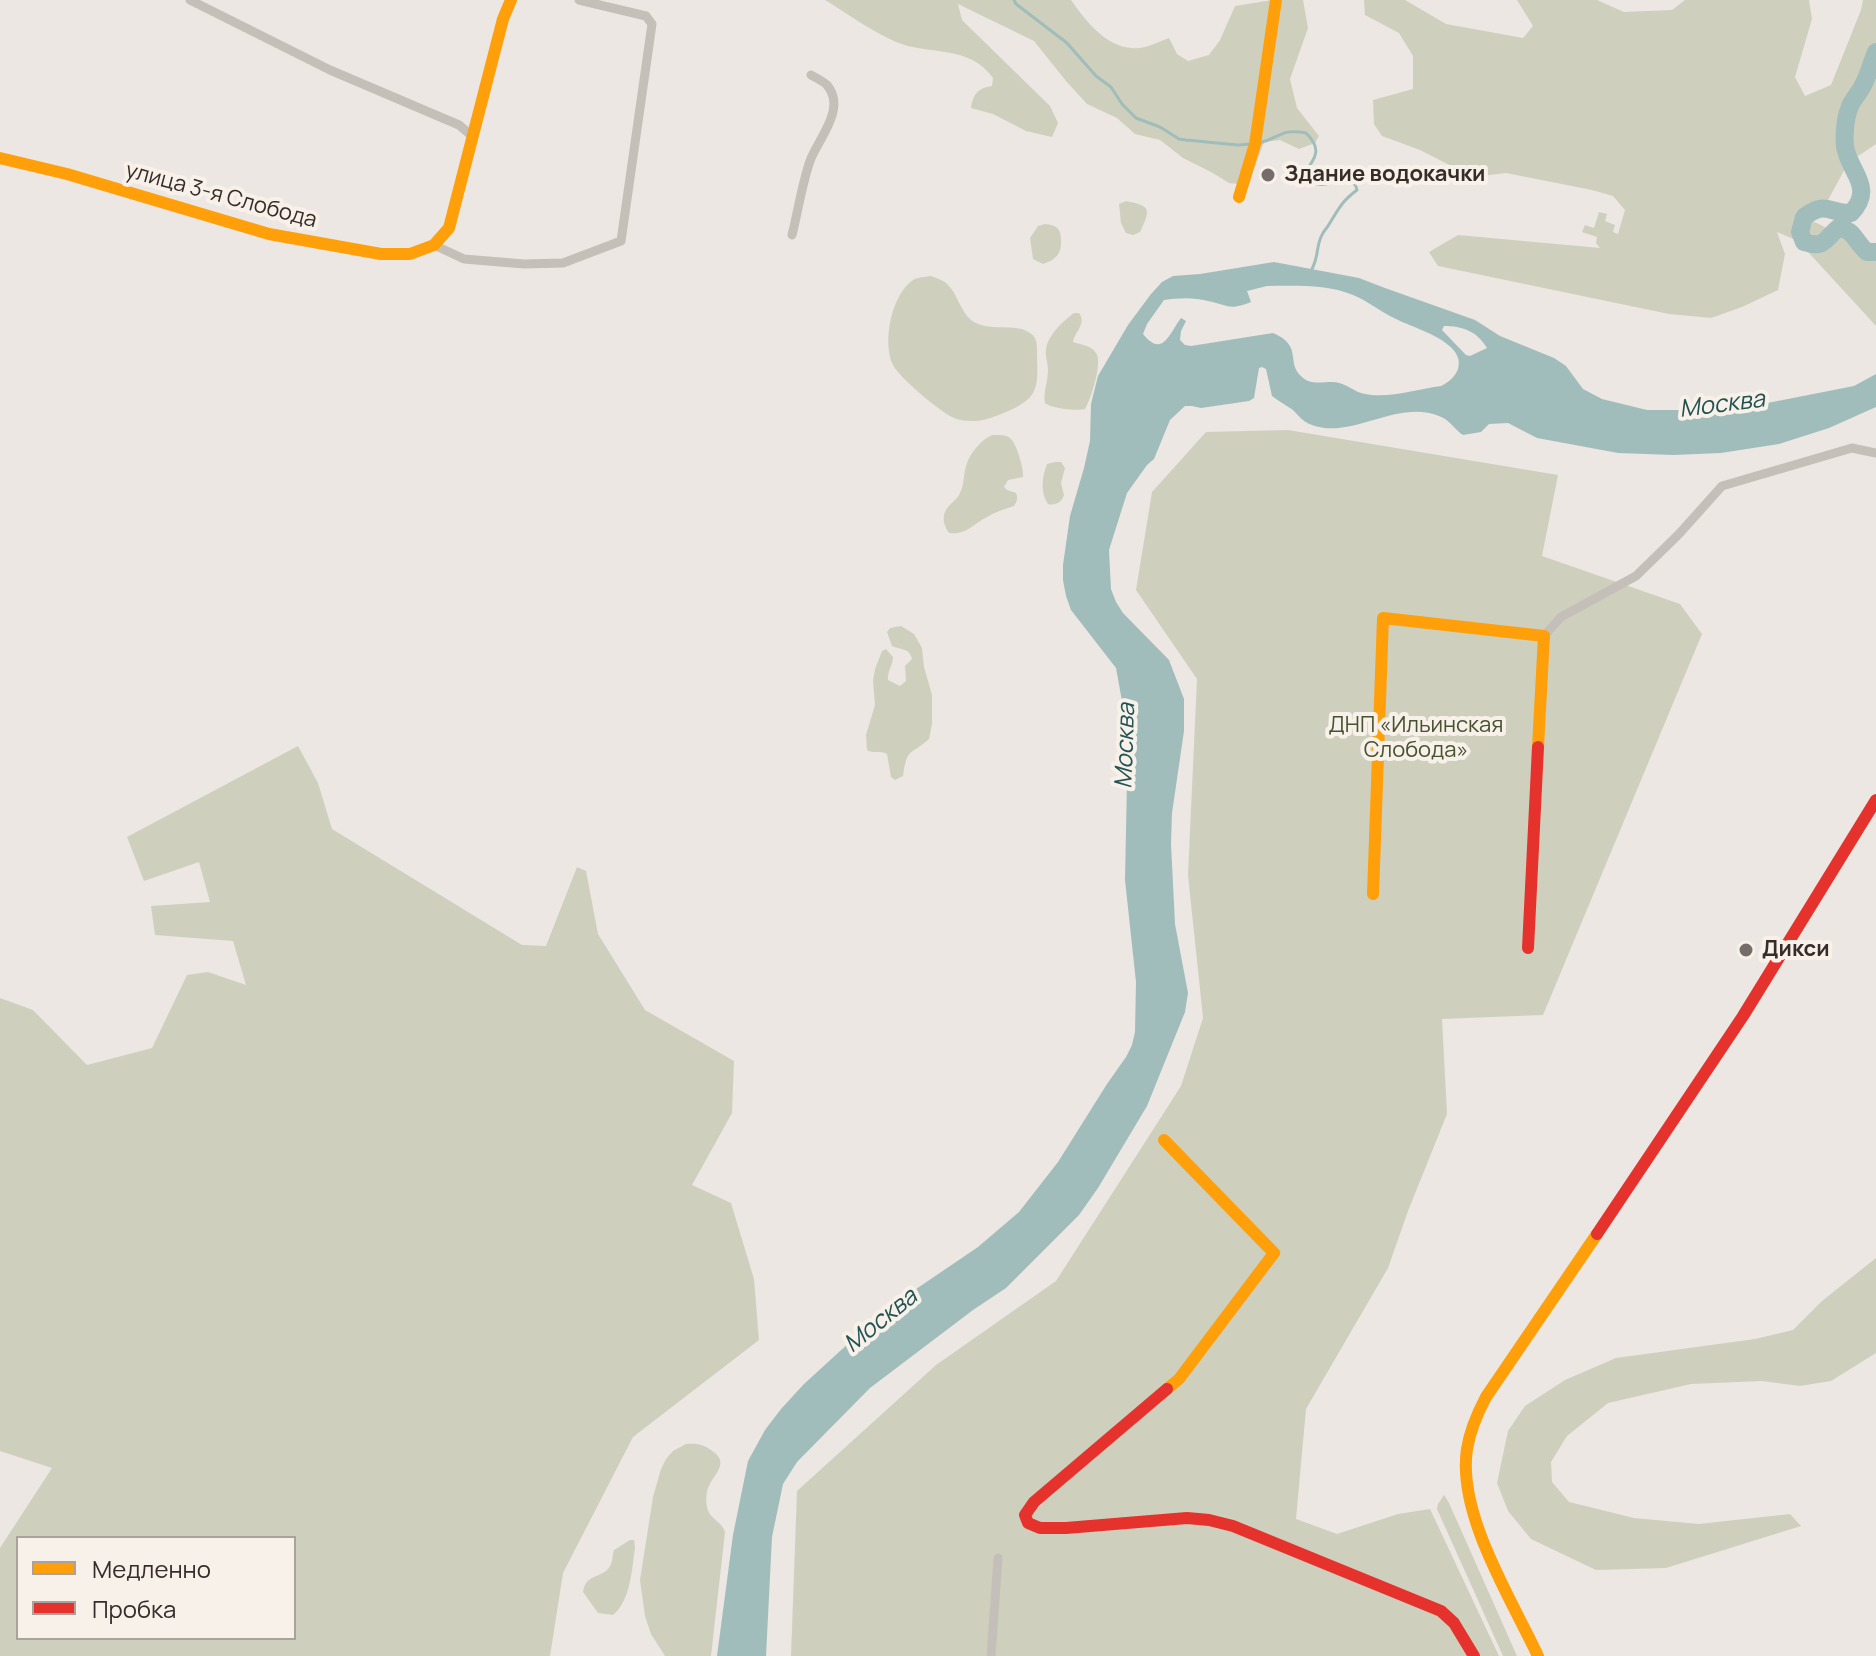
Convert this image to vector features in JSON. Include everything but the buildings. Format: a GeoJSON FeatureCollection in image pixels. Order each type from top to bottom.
{"type":"FeatureCollection","features":[{"type":"Feature","properties":{"kind":"street"},"geometry":{"type":"LineString","coordinates":[[190,0],[330,70],[459,125],[472,136]]}},
{"type":"Feature","properties":{"kind":"street"},"geometry":{"type":"LineString","coordinates":[[511,0],[503,19],[449,228],[434,245],[464,259],[524,264],[563,263],[621,241],[652,24],[646,16],[579,0]]}},
{"type":"Feature","properties":{"kind":"street"},"geometry":{"type":"LineString","coordinates":[[1239,197],[1255,144],[1276,0]]}},
{"type":"Feature","properties":{"kind":"street"},"geometry":{"type":"LineString","coordinates":[[792,235],[810,160],[827,129],[834,108],[832,94],[826,84],[811,75]]}},
{"type":"Feature","properties":{"kind":"street","name":"улица 3-я Слобода"},"geometry":{"type":"LineString","coordinates":[[0,158],[67,174],[269,234],[381,254],[410,254],[434,245]]}},
{"type":"Feature","properties":{"kind":"street"},"geometry":{"type":"LineString","coordinates":[[1528,948],[1544,636],[1561,617],[1636,576],[1722,486],[1852,448],[1876,453]]}},
{"type":"Feature","properties":{"kind":"street"},"geometry":{"type":"LineString","coordinates":[[1373,894],[1383,618],[1544,636]]}},
{"type":"Feature","properties":{"kind":"street"},"geometry":{"type":"LineString","coordinates":[[1538,1656],[1483,1540],[1471,1506],[1466,1460],[1475,1418],[1506,1366],[1764,984],[1876,800]]}},
{"type":"Feature","properties":{"kind":"street"},"geometry":{"type":"LineString","coordinates":[[1164,1140],[1274,1253],[1179,1379],[1034,1502],[1025,1515],[1028,1523],[1040,1528],[1066,1528],[1187,1518],[1233,1526],[1441,1611],[1454,1623],[1474,1656]]}},
{"type":"Feature","properties":{"kind":"street"},"geometry":{"type":"LineString","coordinates":[[991,1656],[998,1558]]}},
{"type":"Feature","properties":{"kind":"green space"},"geometry":{"type":"Polygon","coordinates":[[[825,0],[1071,0],[1089,23],[1113,42],[1136,48],[1169,38],[1177,54],[1188,61],[1209,55],[1220,40],[1235,6],[1272,0],[1303,0],[1308,28],[1290,79],[1297,108],[1319,136],[1315,143],[1299,149],[1280,140],[1264,142],[1248,185],[1229,183],[1183,158],[1160,140],[1135,134],[1117,118],[1087,104],[1034,41],[958,4],[962,20],[1050,106],[1058,123],[1052,137],[1026,131],[993,114],[971,108],[975,95],[983,88],[992,86],[993,78],[983,67],[961,55],[896,42],[825,0]]]}},
{"type":"Feature","properties":{"kind":"green space"},"geometry":{"type":"Polygon","coordinates":[[[1364,0],[1405,0],[1446,24],[1523,38],[1533,26],[1517,0],[1597,0],[1624,12],[1672,10],[1685,0],[1809,0],[1812,19],[1795,77],[1805,96],[1831,85],[1863,0],[1876,0],[1876,144],[1848,163],[1827,202],[1795,212],[1876,253],[1876,326],[1798,241],[1777,232],[1785,254],[1778,290],[1711,318],[1669,314],[1438,266],[1429,252],[1458,235],[1600,248],[1596,243],[1597,237],[1582,232],[1585,225],[1594,228],[1599,212],[1607,214],[1605,221],[1615,225],[1613,232],[1618,234],[1625,210],[1613,196],[1592,190],[1506,173],[1473,177],[1420,150],[1382,136],[1374,124],[1373,100],[1413,89],[1413,56],[1399,33],[1365,15],[1364,0]]]}},
{"type":"Feature","properties":{"kind":"green space"},"geometry":{"type":"Polygon","coordinates":[[[1126,201],[1144,207],[1147,213],[1140,232],[1133,235],[1126,233],[1121,223],[1119,204],[1126,201]]]}},
{"type":"Feature","properties":{"kind":"green space"},"geometry":{"type":"Polygon","coordinates":[[[1045,224],[1059,230],[1061,245],[1057,255],[1043,264],[1033,259],[1030,238],[1038,226],[1045,224]]]}},
{"type":"Feature","properties":{"kind":"green space"},"geometry":{"type":"Polygon","coordinates":[[[931,276],[944,281],[951,288],[971,320],[985,326],[1017,328],[1034,337],[1037,348],[1036,384],[1031,397],[1025,402],[988,419],[958,419],[929,401],[897,371],[888,345],[894,308],[905,287],[913,280],[931,276]]]}},
{"type":"Feature","properties":{"kind":"green space"},"geometry":{"type":"Polygon","coordinates":[[[1074,313],[1079,313],[1082,321],[1073,342],[1091,348],[1098,358],[1093,389],[1085,409],[1081,410],[1045,403],[1047,345],[1056,329],[1074,313]]]}},
{"type":"Feature","properties":{"kind":"green space","name":"ДНП «Ильинская Слобода»"},"geometry":{"type":"Polygon","coordinates":[[[1288,430],[1558,475],[1542,556],[1680,604],[1702,634],[1543,1015],[1442,1019],[1447,1114],[1388,1268],[1306,1409],[1296,1519],[1337,1534],[1398,1514],[1430,1509],[1499,1656],[791,1656],[797,1491],[936,1365],[1056,1281],[1181,1086],[1203,1018],[1188,875],[1197,679],[1136,590],[1152,492],[1206,432],[1288,430]]]}},
{"type":"Feature","properties":{"kind":"green space"},"geometry":{"type":"Polygon","coordinates":[[[992,435],[1009,437],[1018,452],[1023,477],[1008,480],[1004,487],[1016,493],[1016,503],[965,531],[949,533],[944,522],[945,512],[961,491],[971,455],[992,435]]]}},
{"type":"Feature","properties":{"kind":"green space"},"geometry":{"type":"Polygon","coordinates":[[[1061,462],[1065,468],[1061,483],[1064,495],[1056,504],[1048,504],[1043,479],[1047,464],[1061,462]]]}},
{"type":"Feature","properties":{"kind":"green space"},"geometry":{"type":"Polygon","coordinates":[[[901,626],[914,634],[922,648],[932,695],[932,724],[929,739],[910,753],[903,776],[895,780],[891,777],[887,754],[867,750],[866,735],[875,705],[875,669],[882,651],[886,649],[893,657],[888,680],[900,686],[906,681],[905,666],[912,659],[911,655],[892,646],[887,632],[890,628],[901,626]]]}},
{"type":"Feature","properties":{"kind":"green space"},"geometry":{"type":"Polygon","coordinates":[[[298,746],[318,783],[332,829],[522,945],[546,946],[577,867],[586,871],[598,934],[645,1010],[734,1061],[732,1113],[692,1185],[731,1203],[754,1279],[759,1340],[633,1437],[563,1573],[550,1656],[0,1656],[0,1548],[52,1468],[0,1451],[0,998],[33,1010],[87,1065],[152,1048],[187,975],[208,972],[246,985],[233,941],[155,935],[151,906],[210,902],[199,862],[144,881],[127,837],[298,746]]]}},
{"type":"Feature","properties":{"kind":"green space"},"geometry":{"type":"Polygon","coordinates":[[[1876,1258],[1876,1353],[1831,1381],[1800,1386],[1762,1381],[1691,1384],[1608,1403],[1567,1436],[1551,1462],[1552,1482],[1569,1502],[1634,1518],[1699,1524],[1790,1514],[1801,1526],[1666,1568],[1596,1570],[1531,1539],[1508,1511],[1497,1483],[1508,1431],[1525,1406],[1565,1380],[1616,1358],[1755,1339],[1793,1330],[1822,1301],[1876,1258]]]}},
{"type":"Feature","properties":{"kind":"green space"},"geometry":{"type":"Polygon","coordinates":[[[686,1444],[699,1444],[720,1459],[706,1498],[708,1511],[725,1532],[711,1656],[665,1656],[651,1634],[645,1616],[640,1580],[653,1497],[661,1469],[673,1451],[686,1444]]]}},
{"type":"Feature","properties":{"kind":"green space"},"geometry":{"type":"Polygon","coordinates":[[[1444,1495],[1517,1656],[1503,1656],[1437,1509],[1444,1495]]]}},
{"type":"Feature","properties":{"kind":"green space"},"geometry":{"type":"Polygon","coordinates":[[[634,1540],[635,1547],[624,1601],[613,1615],[598,1613],[583,1592],[585,1586],[608,1569],[614,1550],[634,1540]]]}},
{"type":"Feature","properties":{"kind":"water","name":"Москва"},"geometry":{"type":"Polygon","coordinates":[[[1274,262],[1359,278],[1475,320],[1500,336],[1554,358],[1566,366],[1583,389],[1602,399],[1647,410],[1737,409],[1854,386],[1876,374],[1876,407],[1829,428],[1779,444],[1721,453],[1618,453],[1537,438],[1508,423],[1489,424],[1481,432],[1463,435],[1443,418],[1423,412],[1391,415],[1343,428],[1312,425],[1272,396],[1266,369],[1262,367],[1259,368],[1254,398],[1249,401],[1201,408],[1185,406],[1170,420],[1154,459],[1127,493],[1109,550],[1111,589],[1116,602],[1169,660],[1184,699],[1184,731],[1172,813],[1171,844],[1175,924],[1188,993],[1185,1012],[1147,1106],[1079,1215],[1006,1288],[870,1388],[797,1462],[783,1484],[772,1537],[766,1656],[717,1656],[733,1535],[748,1461],[765,1430],[804,1384],[862,1331],[894,1304],[978,1247],[1019,1212],[1058,1162],[1132,1045],[1136,982],[1125,880],[1128,734],[1116,668],[1071,610],[1063,580],[1063,565],[1070,516],[1090,441],[1091,404],[1098,376],[1128,325],[1162,282],[1173,276],[1274,262]],[[1267,286],[1247,291],[1251,302],[1238,306],[1191,298],[1164,300],[1143,334],[1150,341],[1161,344],[1181,318],[1186,321],[1180,340],[1191,346],[1273,333],[1288,343],[1297,372],[1305,380],[1340,383],[1370,395],[1391,395],[1441,386],[1457,372],[1459,359],[1447,344],[1359,297],[1321,287],[1267,286]],[[1444,326],[1442,330],[1466,355],[1487,348],[1479,337],[1468,331],[1444,326]]]}},
{"type":"Feature","properties":{"kind":"waterway"},"geometry":{"type":"LineString","coordinates":[[1014,0],[1067,43],[1096,76],[1111,87],[1136,118],[1160,127],[1179,139],[1251,144]]}},
{"type":"Feature","properties":{"kind":"waterway"},"geometry":{"type":"LineString","coordinates":[[1876,52],[1864,83],[1850,106],[1846,122],[1847,155],[1861,187],[1858,204],[1851,213],[1818,209],[1804,217],[1800,232],[1804,242],[1821,244],[1838,228],[1843,229],[1851,233],[1867,252],[1876,252]]}},
{"type":"Feature","properties":{"kind":"waterway"},"geometry":{"type":"LineString","coordinates":[[1259,143],[1286,133],[1306,133],[1316,150],[1308,177],[1319,184],[1350,180],[1357,190],[1343,203],[1322,235],[1312,269]]}},
{"type":"Feature","properties":{"kind":"traffic: slow"},"geometry":{"type":"LineString","coordinates":[[0,158],[67,174],[269,234],[381,254],[410,254],[434,245],[449,228],[503,19],[511,0]]}},
{"type":"Feature","properties":{"kind":"traffic: slow"},"geometry":{"type":"LineString","coordinates":[[1239,197],[1255,144],[1276,0]]}},
{"type":"Feature","properties":{"kind":"traffic: slow"},"geometry":{"type":"LineString","coordinates":[[1373,894],[1383,618],[1544,636],[1538,747]]}},
{"type":"Feature","properties":{"kind":"traffic: slow"},"geometry":{"type":"LineString","coordinates":[[1164,1140],[1274,1253],[1179,1379],[1167,1389]]}},
{"type":"Feature","properties":{"kind":"traffic: slow"},"geometry":{"type":"LineString","coordinates":[[1538,1656],[1478,1528],[1466,1474],[1467,1449],[1474,1422],[1486,1397],[1597,1234]]}},
{"type":"Feature","properties":{"kind":"traffic: jam"},"geometry":{"type":"LineString","coordinates":[[1528,948],[1538,747]]}},
{"type":"Feature","properties":{"kind":"traffic: jam"},"geometry":{"type":"LineString","coordinates":[[1597,1234],[1743,1016],[1876,800]]}},
{"type":"Feature","properties":{"kind":"traffic: jam"},"geometry":{"type":"LineString","coordinates":[[1167,1389],[1034,1502],[1025,1515],[1028,1523],[1040,1528],[1066,1528],[1187,1518],[1233,1526],[1441,1611],[1454,1623],[1474,1656]]}},
{"type":"Feature","properties":{"kind":"place","name":"Здание водокачки"},"geometry":{"type":"Point","coordinates":[1268,175]}},
{"type":"Feature","properties":{"kind":"place","name":"Дикси"},"geometry":{"type":"Point","coordinates":[1746,950]}}]}
